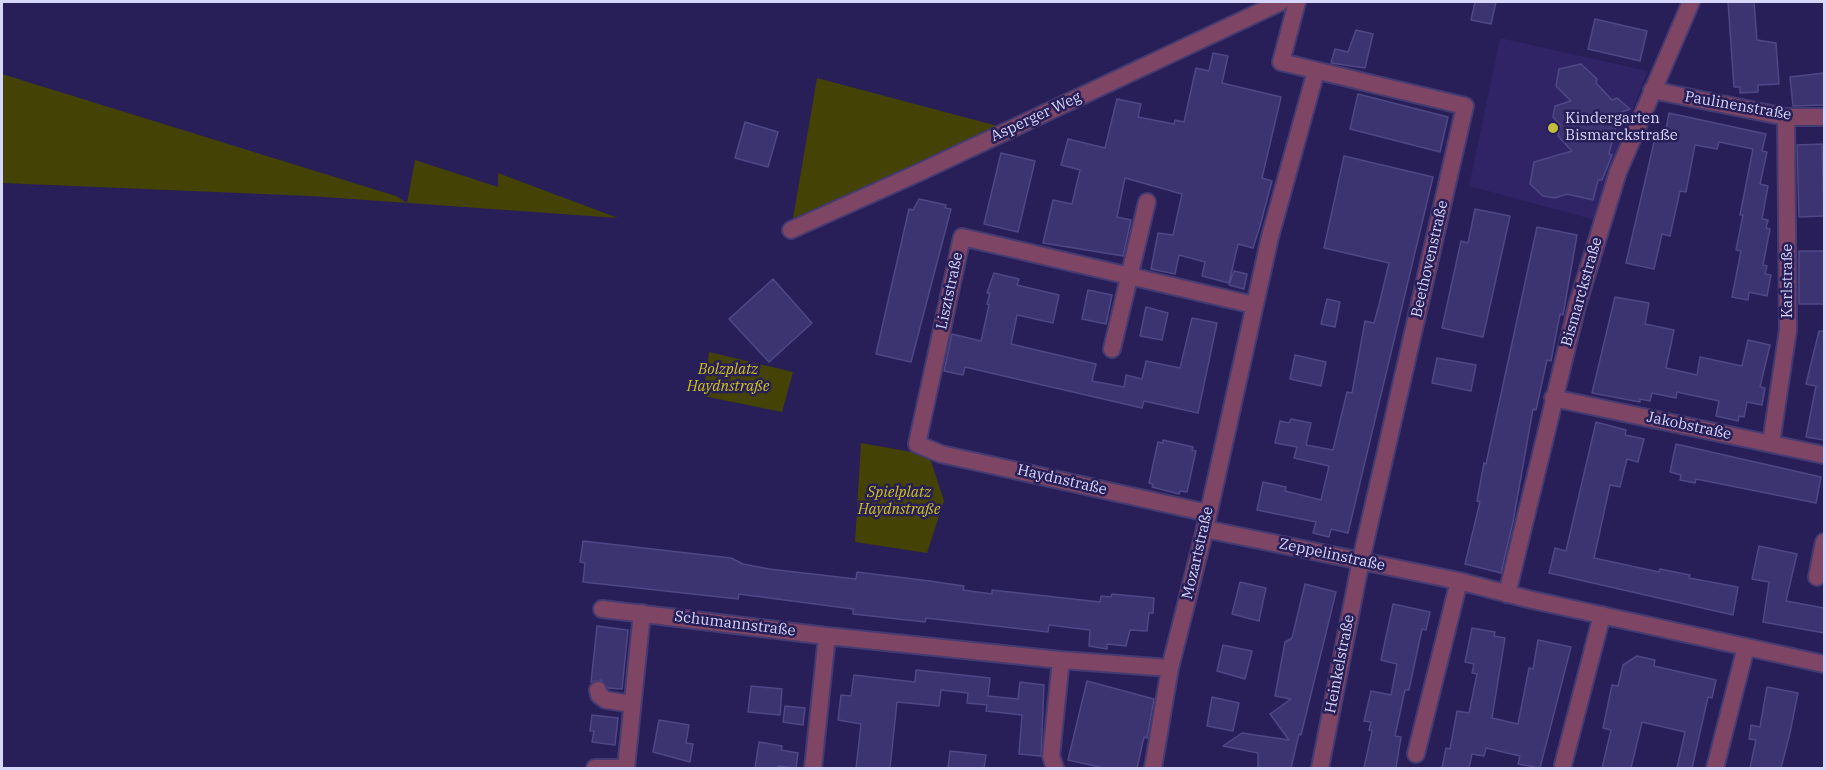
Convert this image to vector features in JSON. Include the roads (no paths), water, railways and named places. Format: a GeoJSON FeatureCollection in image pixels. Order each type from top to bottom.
{"type":"FeatureCollection","features":[{"type":"Feature","properties":{"kind":"street","name":"Asperger Weg"},"geometry":{"type":"LineString","coordinates":[[791,230],[918,174],[1281,2]]}},
{"type":"Feature","properties":{"kind":"street"},"geometry":{"type":"LineString","coordinates":[[1297,2],[1281,63],[1316,71]]}},
{"type":"Feature","properties":{"kind":"street","name":"Bismarckstraße"},"geometry":{"type":"LineString","coordinates":[[1507,594],[1577,306],[1618,172],[1691,2]]}},
{"type":"Feature","properties":{"kind":"street","name":"Mozartstraße"},"geometry":{"type":"LineString","coordinates":[[1153,768],[1170,668],[1206,521],[1254,305],[1285,179],[1316,71]]}},
{"type":"Feature","properties":{"kind":"street","name":"Beethovenstraße"},"geometry":{"type":"LineString","coordinates":[[1316,71],[1465,105],[1361,560]]}},
{"type":"Feature","properties":{"kind":"street","name":"Paulinenstraße"},"geometry":{"type":"LineString","coordinates":[[1652,90],[1786,117],[1824,117]]}},
{"type":"Feature","properties":{"kind":"street","name":"Karlstraße"},"geometry":{"type":"LineString","coordinates":[[1771,443],[1788,330],[1786,117]]}},
{"type":"Feature","properties":{"kind":"street"},"geometry":{"type":"LineString","coordinates":[[1112,350],[1147,202]]}},
{"type":"Feature","properties":{"kind":"street","name":"Lisztstraße"},"geometry":{"type":"LineString","coordinates":[[917,444],[962,237],[1254,305]]}},
{"type":"Feature","properties":{"kind":"street","name":"Jakobstraße"},"geometry":{"type":"LineString","coordinates":[[1553,398],[1824,455]]}},
{"type":"Feature","properties":{"kind":"street","name":"Haydnstraße"},"geometry":{"type":"LineString","coordinates":[[917,444],[941,454],[1206,521]]}},
{"type":"Feature","properties":{"kind":"street","name":"Zeppelinstraße"},"geometry":{"type":"LineString","coordinates":[[1206,521],[1507,594],[1824,664]]}},
{"type":"Feature","properties":{"kind":"street"},"geometry":{"type":"LineString","coordinates":[[1817,578],[1824,542]]}},
{"type":"Feature","properties":{"kind":"street","name":"Heinkelstraße"},"geometry":{"type":"LineString","coordinates":[[1320,768],[1361,560]]}},
{"type":"Feature","properties":{"kind":"street"},"geometry":{"type":"LineString","coordinates":[[1416,754],[1459,581]]}},
{"type":"Feature","properties":{"kind":"street","name":"Schumannstraße"},"geometry":{"type":"LineString","coordinates":[[602,609],[827,636]]}},
{"type":"Feature","properties":{"kind":"street"},"geometry":{"type":"LineString","coordinates":[[626,768],[642,613]]}},
{"type":"Feature","properties":{"kind":"street"},"geometry":{"type":"LineString","coordinates":[[1563,765],[1602,615]]}},
{"type":"Feature","properties":{"kind":"street"},"geometry":{"type":"LineString","coordinates":[[813,768],[827,636],[1061,660],[1170,668]]}},
{"type":"Feature","properties":{"kind":"street"},"geometry":{"type":"LineString","coordinates":[[1715,768],[1746,647]]}},
{"type":"Feature","properties":{"kind":"street"},"geometry":{"type":"LineString","coordinates":[[1055,768],[1051,756],[1061,660]]}},
{"type":"Feature","properties":{"kind":"street"},"geometry":{"type":"LineString","coordinates":[[598,690],[599,695],[606,700],[632,704]]}},
{"type":"Feature","properties":{"kind":"street"},"geometry":{"type":"LineString","coordinates":[[595,768],[622,768]]}},
{"type":"Feature","properties":{"kind":"place","name":"Kindergarten Bismarckstraße"},"geometry":{"type":"Point","coordinates":[1553,128]}},
{"type":"Feature","properties":{"kind":"park label","name":"Bolzplatz Haydnstraße"},"geometry":{"type":"Point","coordinates":[728,378]}},
{"type":"Feature","properties":{"kind":"park label","name":"Spielplatz Haydnstraße"},"geometry":{"type":"Point","coordinates":[899,502]}}]}
